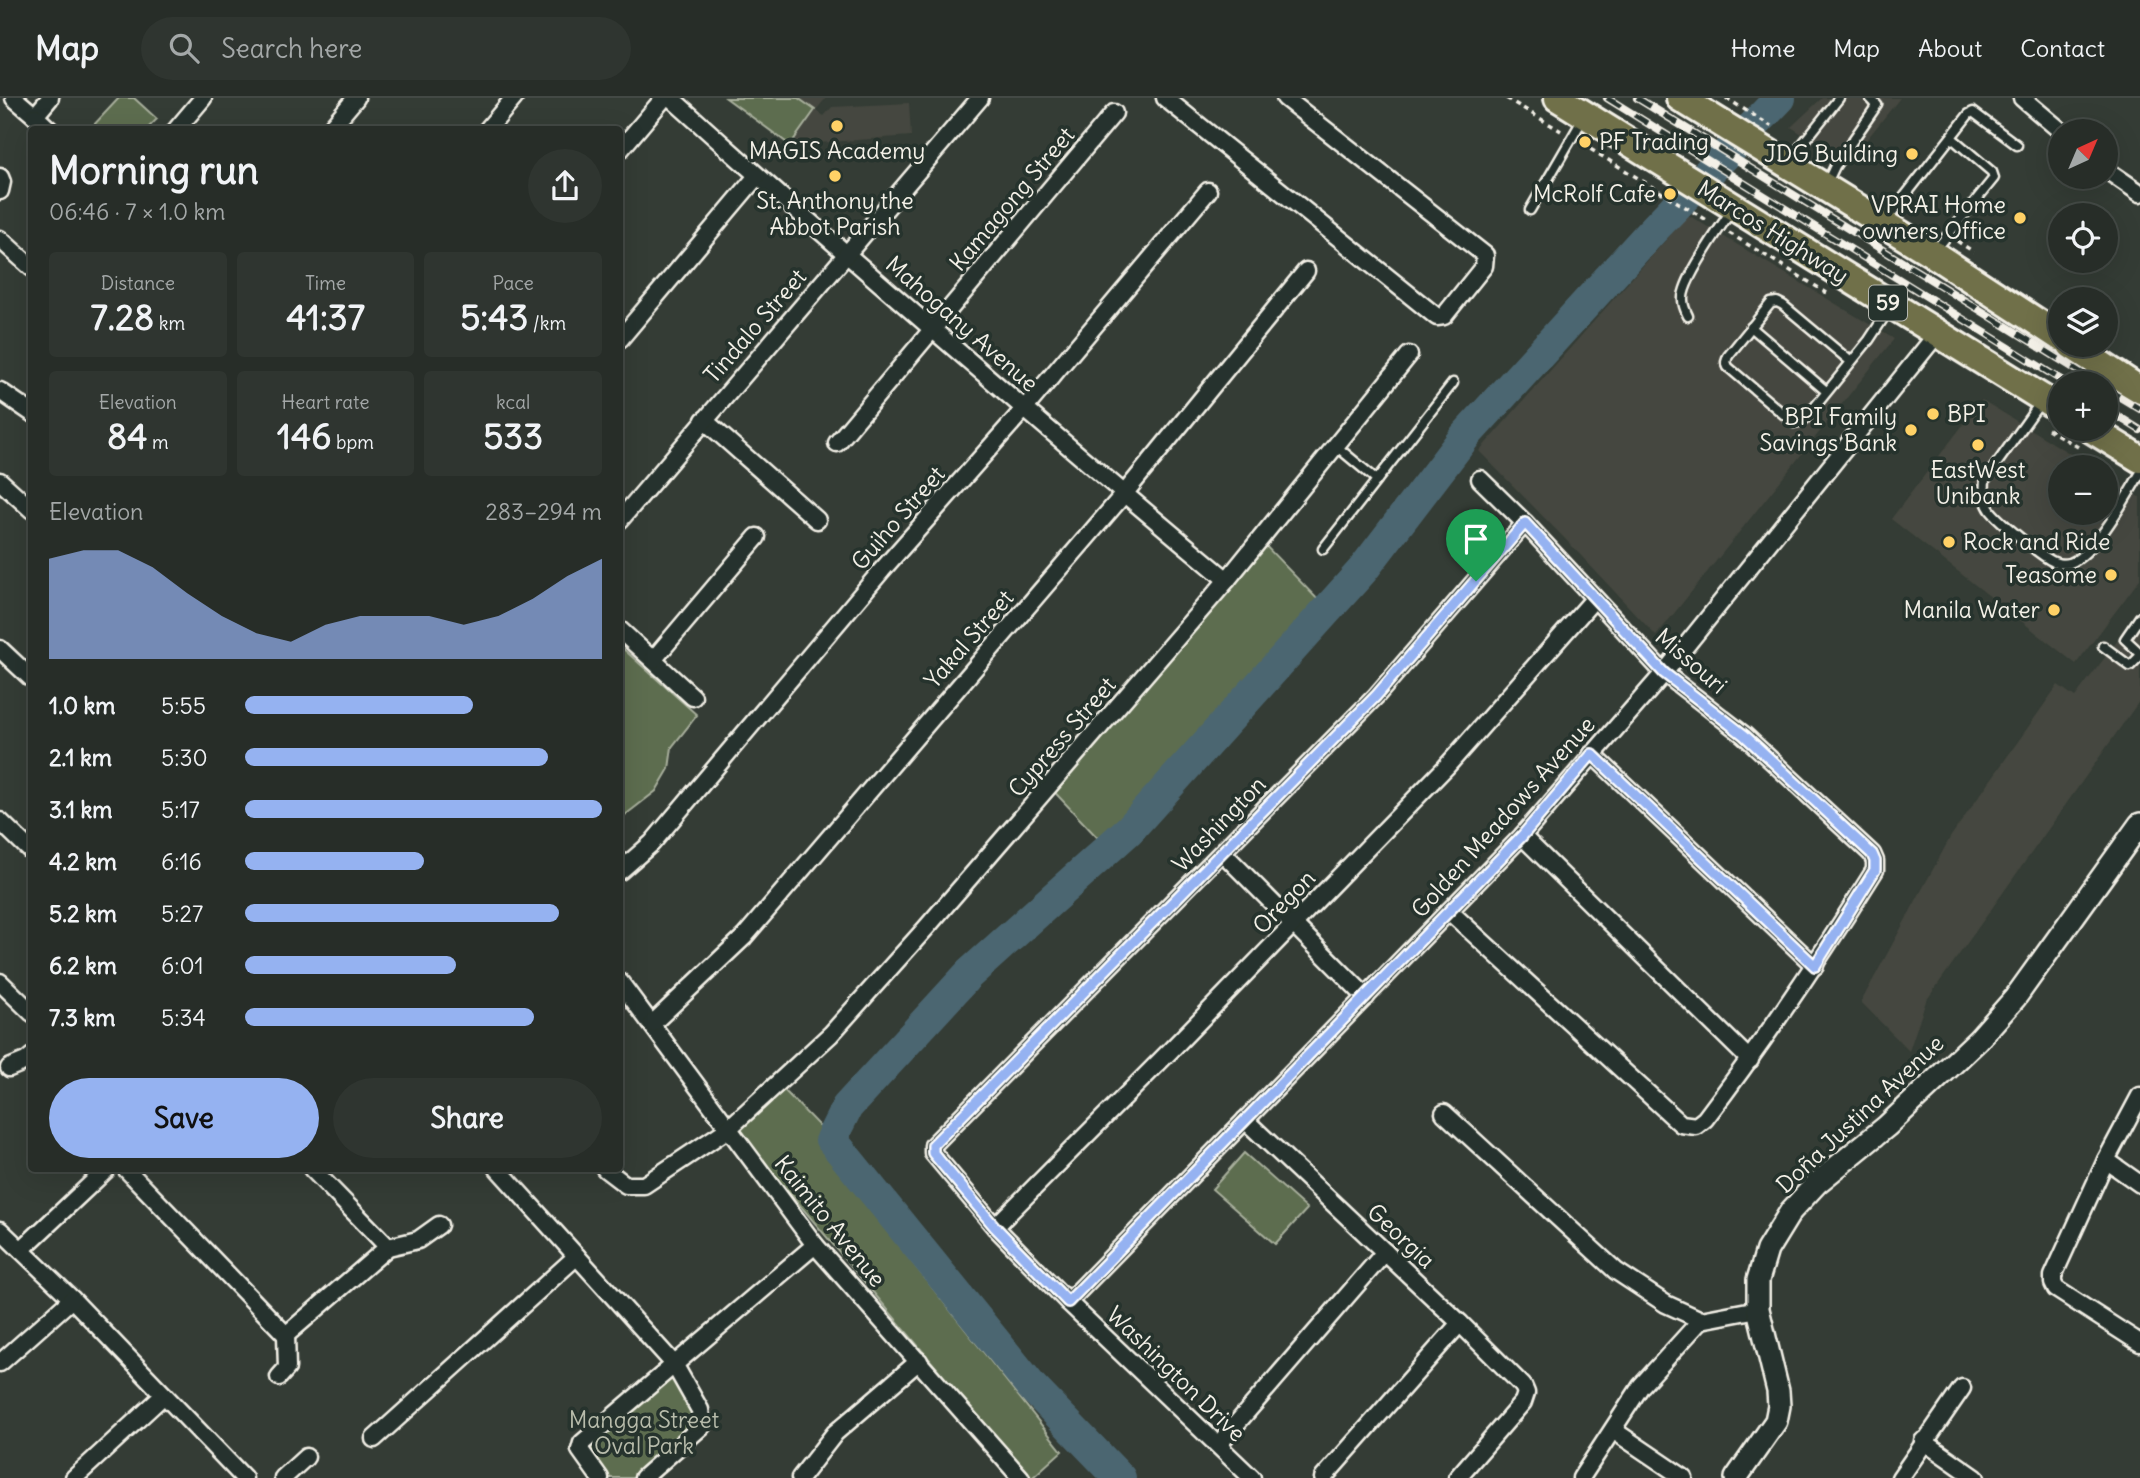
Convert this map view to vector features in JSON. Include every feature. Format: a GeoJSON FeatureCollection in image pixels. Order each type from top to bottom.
{"type":"FeatureCollection","features":[{"type":"Feature","properties":{"kind":"main road","name":"Marcos Highway"},"geometry":{"type":"LineString","coordinates":[[1558,98],[1585,115],[1684,191],[1892,306],[2048,402]]}},
{"type":"Feature","properties":{"kind":"main road"},"geometry":{"type":"LineString","coordinates":[[1680,98],[1742,122],[1766,137],[1787,164],[2048,329]]}},
{"type":"Feature","properties":{"kind":"main road"},"geometry":{"type":"LineString","coordinates":[[2089,357],[2140,390]]}},
{"type":"Feature","properties":{"kind":"main road"},"geometry":{"type":"LineString","coordinates":[[2111,441],[2140,459]]}},
{"type":"Feature","properties":{"kind":"street"},"geometry":{"type":"LineString","coordinates":[[14,98],[46,126]]}},
{"type":"Feature","properties":{"kind":"street"},"geometry":{"type":"LineString","coordinates":[[35,116],[50,98]]}},
{"type":"Feature","properties":{"kind":"street"},"geometry":{"type":"LineString","coordinates":[[179,126],[203,98]]}},
{"type":"Feature","properties":{"kind":"street"},"geometry":{"type":"LineString","coordinates":[[332,126],[356,98]]}},
{"type":"Feature","properties":{"kind":"street"},"geometry":{"type":"LineString","coordinates":[[490,126],[514,98]]}},
{"type":"Feature","properties":{"kind":"street"},"geometry":{"type":"LineString","coordinates":[[623,146],[664,98]]}},
{"type":"Feature","properties":{"kind":"street","name":"Mahogany Avenue"},"geometry":{"type":"LineString","coordinates":[[671,98],[757,176],[1227,580]]}},
{"type":"Feature","properties":{"kind":"street","name":"Tindalo Street"},"geometry":{"type":"LineString","coordinates":[[623,516],[980,98]]}},
{"type":"Feature","properties":{"kind":"street"},"geometry":{"type":"LineString","coordinates":[[1165,98],[1437,317],[1444,316],[1484,266],[1485,255],[1284,98]]}},
{"type":"Feature","properties":{"kind":"street"},"geometry":{"type":"LineString","coordinates":[[2022,98],[2048,120]]}},
{"type":"Feature","properties":{"kind":"street","name":"Kamagong Street"},"geometry":{"type":"LineString","coordinates":[[837,443],[1114,113]]}},
{"type":"Feature","properties":{"kind":"street"},"geometry":{"type":"LineString","coordinates":[[623,335],[757,176]]}},
{"type":"Feature","properties":{"kind":"street"},"geometry":{"type":"LineString","coordinates":[[0,177],[0,191]]}},
{"type":"Feature","properties":{"kind":"street"},"geometry":{"type":"LineString","coordinates":[[2118,178],[2140,193]]}},
{"type":"Feature","properties":{"kind":"street","name":"Guiho Street"},"geometry":{"type":"LineString","coordinates":[[623,868],[652,843],[882,570],[1025,408],[1208,191]]}},
{"type":"Feature","properties":{"kind":"street"},"geometry":{"type":"LineString","coordinates":[[0,239],[28,264]]}},
{"type":"Feature","properties":{"kind":"street","name":"Yakal Street"},"geometry":{"type":"LineString","coordinates":[[652,1024],[744,936],[1124,494],[1306,271]]}},
{"type":"Feature","properties":{"kind":"street","name":"Golden Meadows Avenue"},"geometry":{"type":"LineString","coordinates":[[1068,1302],[1522,836],[1664,673],[1937,334]]}},
{"type":"Feature","properties":{"kind":"street","name":"Cypress Street"},"geometry":{"type":"LineString","coordinates":[[609,1172],[626,1185],[644,1185],[728,1129],[831,1034],[1227,580],[1409,355]]}},
{"type":"Feature","properties":{"kind":"street"},"geometry":{"type":"LineString","coordinates":[[0,391],[28,410]]}},
{"type":"Feature","properties":{"kind":"street"},"geometry":{"type":"LineString","coordinates":[[704,420],[817,520]]}},
{"type":"Feature","properties":{"kind":"street","name":"Missouri"},"geometry":{"type":"LineString","coordinates":[[1480,479],[1525,523],[1664,673],[1744,735],[1872,854],[1875,870],[1815,966]]}},
{"type":"Feature","properties":{"kind":"street"},"geometry":{"type":"LineString","coordinates":[[0,481],[28,506]]}},
{"type":"Feature","properties":{"kind":"street","name":"Washington"},"geometry":{"type":"LineString","coordinates":[[933,1145],[1376,696],[1525,523]]}},
{"type":"Feature","properties":{"kind":"street"},"geometry":{"type":"LineString","coordinates":[[653,660],[757,537]]}},
{"type":"Feature","properties":{"kind":"street","name":"Oregon"},"geometry":{"type":"LineString","coordinates":[[995,1227],[1446,767],[1594,599]]}},
{"type":"Feature","properties":{"kind":"street"},"geometry":{"type":"LineString","coordinates":[[623,632],[693,697]]}},
{"type":"Feature","properties":{"kind":"street"},"geometry":{"type":"LineString","coordinates":[[0,649],[28,675]]}},
{"type":"Feature","properties":{"kind":"street"},"geometry":{"type":"LineString","coordinates":[[1449,911],[1681,1124],[1696,1126],[1705,1119],[1815,966],[1592,754]]}},
{"type":"Feature","properties":{"kind":"street"},"geometry":{"type":"LineString","coordinates":[[0,821],[28,848]]}},
{"type":"Feature","properties":{"kind":"street","name":"Doña Justina Avenue"},"geometry":{"type":"LineString","coordinates":[[1736,1478],[1776,1422],[1778,1391],[1758,1309],[1758,1280],[1768,1250],[1791,1211],[1817,1183],[1887,1126],[1978,1040],[2015,998],[2140,824]]}},
{"type":"Feature","properties":{"kind":"street"},"geometry":{"type":"LineString","coordinates":[[1522,836],[1750,1060]]}},
{"type":"Feature","properties":{"kind":"street"},"geometry":{"type":"LineString","coordinates":[[1223,853],[1366,997]]}},
{"type":"Feature","properties":{"kind":"street"},"geometry":{"type":"LineString","coordinates":[[0,982],[28,1009]]}},
{"type":"Feature","properties":{"kind":"street","name":"Kaimito Avenue"},"geometry":{"type":"LineString","coordinates":[[623,986],[815,1245],[1016,1472]]}},
{"type":"Feature","properties":{"kind":"street"},"geometry":{"type":"LineString","coordinates":[[9,1068],[28,1059]]}},
{"type":"Feature","properties":{"kind":"street"},"geometry":{"type":"LineString","coordinates":[[2140,1096],[2106,1160],[2053,1276],[2056,1289],[2140,1343]]}},
{"type":"Feature","properties":{"kind":"street"},"geometry":{"type":"LineString","coordinates":[[1444,1113],[1616,1271],[1665,1304],[1701,1320],[1758,1309]]}},
{"type":"Feature","properties":{"kind":"street","name":"Georgia"},"geometry":{"type":"LineString","coordinates":[[1245,1120],[1523,1386],[1526,1393],[1523,1402],[1457,1478]]}},
{"type":"Feature","properties":{"kind":"street","name":"Washington Drive"},"geometry":{"type":"LineString","coordinates":[[933,1145],[933,1153],[995,1227],[1068,1302],[1252,1478]]}},
{"type":"Feature","properties":{"kind":"street"},"geometry":{"type":"LineString","coordinates":[[2106,1160],[2140,1184]]}},
{"type":"Feature","properties":{"kind":"street"},"geometry":{"type":"LineString","coordinates":[[21,1250],[104,1172]]}},
{"type":"Feature","properties":{"kind":"street"},"geometry":{"type":"LineString","coordinates":[[129,1172],[286,1335],[286,1367],[279,1377]]}},
{"type":"Feature","properties":{"kind":"street"},"geometry":{"type":"LineString","coordinates":[[315,1172],[388,1247]]}},
{"type":"Feature","properties":{"kind":"street"},"geometry":{"type":"LineString","coordinates":[[501,1172],[674,1364],[700,1410],[702,1426],[643,1478]]}},
{"type":"Feature","properties":{"kind":"street"},"geometry":{"type":"LineString","coordinates":[[286,1335],[388,1247],[418,1240],[439,1225]]}},
{"type":"Feature","properties":{"kind":"street"},"geometry":{"type":"LineString","coordinates":[[0,1230],[72,1299],[244,1478]]}},
{"type":"Feature","properties":{"kind":"street"},"geometry":{"type":"LineString","coordinates":[[600,1478],[580,1450],[582,1443],[815,1245]]}},
{"type":"Feature","properties":{"kind":"street"},"geometry":{"type":"LineString","coordinates":[[1218,1445],[1385,1252]]}},
{"type":"Feature","properties":{"kind":"street"},"geometry":{"type":"LineString","coordinates":[[374,1439],[577,1256]]}},
{"type":"Feature","properties":{"kind":"street"},"geometry":{"type":"LineString","coordinates":[[0,1363],[72,1299]]}},
{"type":"Feature","properties":{"kind":"street"},"geometry":{"type":"LineString","coordinates":[[1581,1478],[1641,1386],[1701,1320]]}},
{"type":"Feature","properties":{"kind":"street"},"geometry":{"type":"LineString","coordinates":[[1322,1478],[1460,1323]]}},
{"type":"Feature","properties":{"kind":"street"},"geometry":{"type":"LineString","coordinates":[[800,1478],[835,1433],[919,1361]]}},
{"type":"Feature","properties":{"kind":"street"},"geometry":{"type":"LineString","coordinates":[[1900,1478],[1962,1388]]}},
{"type":"Feature","properties":{"kind":"street"},"geometry":{"type":"LineString","coordinates":[[75,1478],[164,1395]]}},
{"type":"Feature","properties":{"kind":"street"},"geometry":{"type":"LineString","coordinates":[[1613,1430],[1684,1478]]}},
{"type":"Feature","properties":{"kind":"street"},"geometry":{"type":"LineString","coordinates":[[1923,1441],[1976,1478]]}},
{"type":"Feature","properties":{"kind":"street"},"geometry":{"type":"LineString","coordinates":[[284,1478],[306,1457]]}},
{"type":"Feature","properties":{"kind":"street"},"geometry":{"type":"LineString","coordinates":[[997,1478],[1016,1472]]}},
{"type":"Feature","properties":{"kind":"lane"},"geometry":{"type":"LineString","coordinates":[[1787,164],[1839,98]]}},
{"type":"Feature","properties":{"kind":"lane"},"geometry":{"type":"LineString","coordinates":[[1825,187],[1835,166],[1877,105],[1870,98]]}},
{"type":"Feature","properties":{"kind":"lane"},"geometry":{"type":"LineString","coordinates":[[1883,224],[1973,112],[2017,145]]}},
{"type":"Feature","properties":{"kind":"lane"},"geometry":{"type":"LineString","coordinates":[[1530,211],[1585,115]]}},
{"type":"Feature","properties":{"kind":"lane"},"geometry":{"type":"LineString","coordinates":[[1933,254],[1994,178],[1993,172],[1952,138]]}},
{"type":"Feature","properties":{"kind":"lane"},"geometry":{"type":"LineString","coordinates":[[1688,316],[1682,300],[1685,288],[1706,250],[1717,207]]}},
{"type":"Feature","properties":{"kind":"lane"},"geometry":{"type":"LineString","coordinates":[[1850,360],[1777,302],[1770,303],[1726,362],[1728,367],[1794,423],[1800,422],[1869,340],[1892,306]]}},
{"type":"Feature","properties":{"kind":"lane"},"geometry":{"type":"LineString","coordinates":[[1751,327],[1826,391]]}},
{"type":"Feature","properties":{"kind":"lane"},"geometry":{"type":"LineString","coordinates":[[1323,549],[1453,383]]}},
{"type":"Feature","properties":{"kind":"lane"},"geometry":{"type":"LineString","coordinates":[[2048,407],[1984,480],[1984,494],[1990,510],[2021,538],[2056,563],[2068,564],[2080,557],[2118,513],[2140,474]]}},
{"type":"Feature","properties":{"kind":"lane"},"geometry":{"type":"LineString","coordinates":[[1335,446],[1377,480]]}},
{"type":"Feature","properties":{"kind":"lane"},"geometry":{"type":"LineString","coordinates":[[2102,646],[2130,666],[2140,654],[2125,639],[2140,617]]}},
{"type":"Feature","properties":{"kind":"path"},"geometry":{"type":"LineString","coordinates":[[1506,98],[1572,138],[1717,207]]}},
{"type":"Feature","properties":{"kind":"path"},"geometry":{"type":"LineString","coordinates":[[1726,98],[1742,122],[1766,137]]}},
{"type":"Feature","properties":{"kind":"shaded area","name":"MAGIS Academy"},"geometry":{"type":"Polygon","coordinates":[[[732,98],[826,98],[816,110],[824,116],[832,107],[909,103],[911,136],[790,145],[730,101],[732,98]]]}},
{"type":"Feature","properties":{"kind":"shaded area"},"geometry":{"type":"Polygon","coordinates":[[[1822,98],[1900,98],[1848,163],[1791,127],[1822,98]]]}},
{"type":"Feature","properties":{"kind":"shaded area"},"geometry":{"type":"Polygon","coordinates":[[[1688,215],[1894,339],[1656,636],[1479,451],[1688,215]]]}},
{"type":"Feature","properties":{"kind":"shaded area"},"geometry":{"type":"Polygon","coordinates":[[[1982,400],[2072,455],[2048,455],[2048,525],[2118,525],[2118,484],[2140,497],[2140,579],[2076,664],[1891,519],[1982,400]]]}},
{"type":"Feature","properties":{"kind":"shaded area"},"geometry":{"type":"Polygon","coordinates":[[[2140,611],[2140,700],[1926,1001],[1909,1051],[1861,1002],[1951,836],[2058,685],[2075,697],[2140,611]]]}},
{"type":"Feature","properties":{"kind":"green space"},"geometry":{"type":"Polygon","coordinates":[[[119,98],[134,98],[157,119],[150,126],[93,126],[119,98]]]}},
{"type":"Feature","properties":{"kind":"green space"},"geometry":{"type":"Polygon","coordinates":[[[726,98],[798,98],[815,110],[790,145],[726,98]]]}},
{"type":"Feature","properties":{"kind":"green space"},"geometry":{"type":"Polygon","coordinates":[[[1257,537],[1327,609],[1225,732],[1112,853],[1045,782],[1257,537]]]}},
{"type":"Feature","properties":{"kind":"green space"},"geometry":{"type":"Polygon","coordinates":[[[623,649],[697,715],[672,747],[669,769],[656,791],[623,817],[623,649]]]}},
{"type":"Feature","properties":{"kind":"green space"},"geometry":{"type":"Polygon","coordinates":[[[784,1090],[821,1128],[819,1145],[1062,1451],[1032,1478],[1029,1478],[736,1129],[784,1090]]]}},
{"type":"Feature","properties":{"kind":"green space"},"geometry":{"type":"Polygon","coordinates":[[[1244,1153],[1307,1209],[1275,1244],[1212,1189],[1244,1153]]]}},
{"type":"Feature","properties":{"kind":"green space","name":"Mangga Street Oval Park"},"geometry":{"type":"Polygon","coordinates":[[[671,1371],[696,1414],[696,1426],[637,1478],[603,1478],[588,1442],[671,1371]]]}},
{"type":"Feature","properties":{"kind":"waterway"},"geometry":{"type":"LineString","coordinates":[[1120,1478],[1032,1387],[831,1139],[847,1107],[969,974],[1129,830],[1362,571],[1466,435],[1652,231],[1780,98]]}},
{"type":"Feature","properties":{"kind":"railway"},"geometry":{"type":"LineString","coordinates":[[1607,98],[2048,372]]}},
{"type":"Feature","properties":{"kind":"railway"},"geometry":{"type":"LineString","coordinates":[[1637,98],[2079,371]]}},
{"type":"Feature","properties":{"kind":"railway"},"geometry":{"type":"LineString","coordinates":[[2118,396],[2140,409]]}},
{"type":"Feature","properties":{"kind":"railway"},"geometry":{"type":"LineString","coordinates":[[2118,416],[2140,430]]}},
{"type":"Feature","properties":{"kind":"place","name":"MAGIS Academy"},"geometry":{"type":"Point","coordinates":[837,126]}},
{"type":"Feature","properties":{"kind":"place","name":"PF Trading"},"geometry":{"type":"Point","coordinates":[1585,142]}},
{"type":"Feature","properties":{"kind":"place","name":"JDG Building"},"geometry":{"type":"Point","coordinates":[1912,154]}},
{"type":"Feature","properties":{"kind":"place","name":"St. Anthony the Abbot Parish"},"geometry":{"type":"Point","coordinates":[835,176]}},
{"type":"Feature","properties":{"kind":"place","name":"McRolf Cafe"},"geometry":{"type":"Point","coordinates":[1670,194]}},
{"type":"Feature","properties":{"kind":"place","name":"VPRAI Home owners Office"},"geometry":{"type":"Point","coordinates":[2020,218]}},
{"type":"Feature","properties":{"kind":"place","name":"BPI"},"geometry":{"type":"Point","coordinates":[1933,414]}},
{"type":"Feature","properties":{"kind":"place","name":"BPI Family Savings Bank"},"geometry":{"type":"Point","coordinates":[1911,430]}},
{"type":"Feature","properties":{"kind":"place","name":"EastWest Unibank"},"geometry":{"type":"Point","coordinates":[1978,445]}},
{"type":"Feature","properties":{"kind":"place","name":"Rock and Ride"},"geometry":{"type":"Point","coordinates":[1949,542]}},
{"type":"Feature","properties":{"kind":"place","name":"Teasome"},"geometry":{"type":"Point","coordinates":[2111,575]}},
{"type":"Feature","properties":{"kind":"place","name":"Manila Water"},"geometry":{"type":"Point","coordinates":[2054,610]}},
{"type":"Feature","properties":{"kind":"route"},"geometry":{"type":"LineString","coordinates":[[1525,523],[1664,673],[1744,735],[1872,854],[1875,870],[1815,966],[1592,754],[1522,836],[1068,1302],[995,1227],[933,1153],[933,1145],[1086,993],[1376,696],[1476,581],[1525,523]]}}]}
